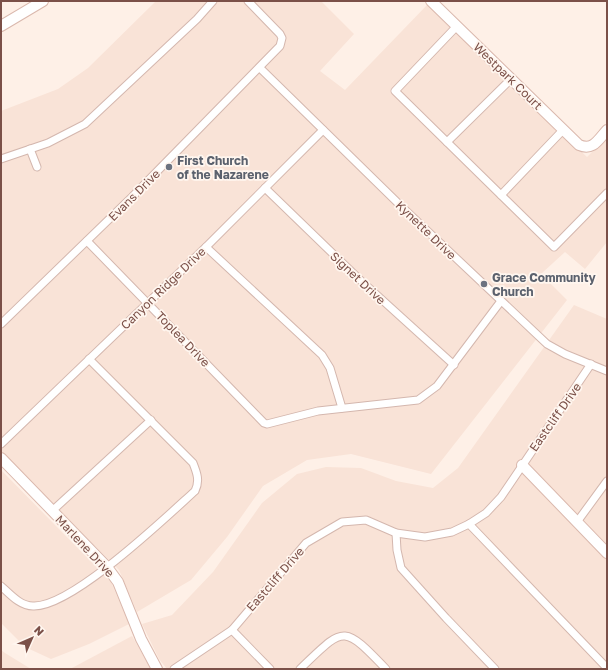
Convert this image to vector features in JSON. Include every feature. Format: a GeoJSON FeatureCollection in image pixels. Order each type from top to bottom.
{"type":"FeatureCollection","features":[{"type":"Feature","properties":{"kind":"street"},"geometry":{"type":"LineString","coordinates":[[1,26],[43,1]]}},
{"type":"Feature","properties":{"kind":"street"},"geometry":{"type":"LineString","coordinates":[[1,159],[48,143],[85,124],[191,25],[213,1]]}},
{"type":"Feature","properties":{"kind":"street","name":"Evans Drive"},"geometry":{"type":"LineString","coordinates":[[1,324],[88,241],[280,46],[282,38],[280,34],[248,1]]}},
{"type":"Feature","properties":{"kind":"street","name":"Westpark Court"},"geometry":{"type":"LineString","coordinates":[[431,1],[579,145],[586,148],[594,145],[607,130]]}},
{"type":"Feature","properties":{"kind":"street"},"geometry":{"type":"LineString","coordinates":[[457,26],[395,91],[554,247],[607,193]]}},
{"type":"Feature","properties":{"kind":"street","name":"Kynette Drive"},"geometry":{"type":"LineString","coordinates":[[260,68],[547,344],[607,371]]}},
{"type":"Feature","properties":{"kind":"street"},"geometry":{"type":"LineString","coordinates":[[447,142],[511,80]]}},
{"type":"Feature","properties":{"kind":"street","name":"Canyon Ridge Drive"},"geometry":{"type":"LineString","coordinates":[[1,444],[206,247],[323,130]]}},
{"type":"Feature","properties":{"kind":"street"},"geometry":{"type":"LineString","coordinates":[[501,195],[563,130]]}},
{"type":"Feature","properties":{"kind":"street"},"geometry":{"type":"LineString","coordinates":[[30,149],[37,167]]}},
{"type":"Feature","properties":{"kind":"street","name":"Signet Drive"},"geometry":{"type":"LineString","coordinates":[[265,188],[358,278],[454,365]]}},
{"type":"Feature","properties":{"kind":"street","name":"Toplea Drive"},"geometry":{"type":"LineString","coordinates":[[88,241],[264,423],[273,424],[318,411],[342,408]]}},
{"type":"Feature","properties":{"kind":"street"},"geometry":{"type":"LineString","coordinates":[[206,247],[319,351],[330,368],[342,408],[418,400],[437,386],[501,301]]}},
{"type":"Feature","properties":{"kind":"street"},"geometry":{"type":"LineString","coordinates":[[1,586],[24,604],[33,606],[48,605],[63,598],[122,556],[195,492],[198,485],[193,463],[89,360]]}},
{"type":"Feature","properties":{"kind":"street","name":"Eastcliff Drive"},"geometry":{"type":"LineString","coordinates":[[174,669],[232,630],[306,542],[342,522],[366,520],[396,533],[425,537],[452,532],[469,524],[486,513],[501,497],[591,364]]}},
{"type":"Feature","properties":{"kind":"street"},"geometry":{"type":"LineString","coordinates":[[52,510],[151,420]]}},
{"type":"Feature","properties":{"kind":"street","name":"Marlene Drive"},"geometry":{"type":"LineString","coordinates":[[1,458],[107,567],[118,582],[141,639],[157,669]]}},
{"type":"Feature","properties":{"kind":"street"},"geometry":{"type":"LineString","coordinates":[[522,464],[607,553]]}},
{"type":"Feature","properties":{"kind":"street"},"geometry":{"type":"LineString","coordinates":[[578,522],[607,481]]}},
{"type":"Feature","properties":{"kind":"street"},"geometry":{"type":"LineString","coordinates":[[469,524],[607,668]]}},
{"type":"Feature","properties":{"kind":"street"},"geometry":{"type":"LineString","coordinates":[[396,533],[397,550],[401,568],[495,669]]}},
{"type":"Feature","properties":{"kind":"street"},"geometry":{"type":"LineString","coordinates":[[232,630],[270,669]]}},
{"type":"Feature","properties":{"kind":"street"},"geometry":{"type":"LineString","coordinates":[[300,669],[330,640],[344,635],[352,637],[363,645],[386,669]]}},
{"type":"Feature","properties":{"kind":"shaded area"},"geometry":{"type":"Polygon","coordinates":[[[156,1],[321,1],[354,34],[320,71],[345,90],[428,4],[587,157],[607,137],[607,242],[585,269],[565,252],[541,274],[567,300],[431,474],[351,454],[307,460],[263,486],[227,537],[191,580],[137,612],[119,570],[1,451],[1,111],[58,89],[88,68],[156,1]]]}},
{"type":"Feature","properties":{"kind":"shaded area"},"geometry":{"type":"Polygon","coordinates":[[[574,305],[607,319],[607,669],[167,669],[159,659],[142,624],[172,615],[213,572],[262,503],[297,474],[326,467],[361,468],[396,481],[433,488],[458,468],[574,305]]]}},
{"type":"Feature","properties":{"kind":"shaded area"},"geometry":{"type":"Polygon","coordinates":[[[1,470],[111,582],[129,624],[89,644],[51,659],[25,647],[1,623],[1,470]]]}},
{"type":"Feature","properties":{"kind":"shaded area"},"geometry":{"type":"Polygon","coordinates":[[[132,636],[151,669],[69,669],[72,668],[132,636]]]}},
{"type":"Feature","properties":{"kind":"shaded area"},"geometry":{"type":"Polygon","coordinates":[[[1,650],[5,653],[31,669],[1,669],[1,650]]]}},
{"type":"Feature","properties":{"kind":"place","name":"First Church of the Nazarene"},"geometry":{"type":"Point","coordinates":[169,167]}},
{"type":"Feature","properties":{"kind":"place","name":"Grace Community Church"},"geometry":{"type":"Point","coordinates":[484,284]}}]}
